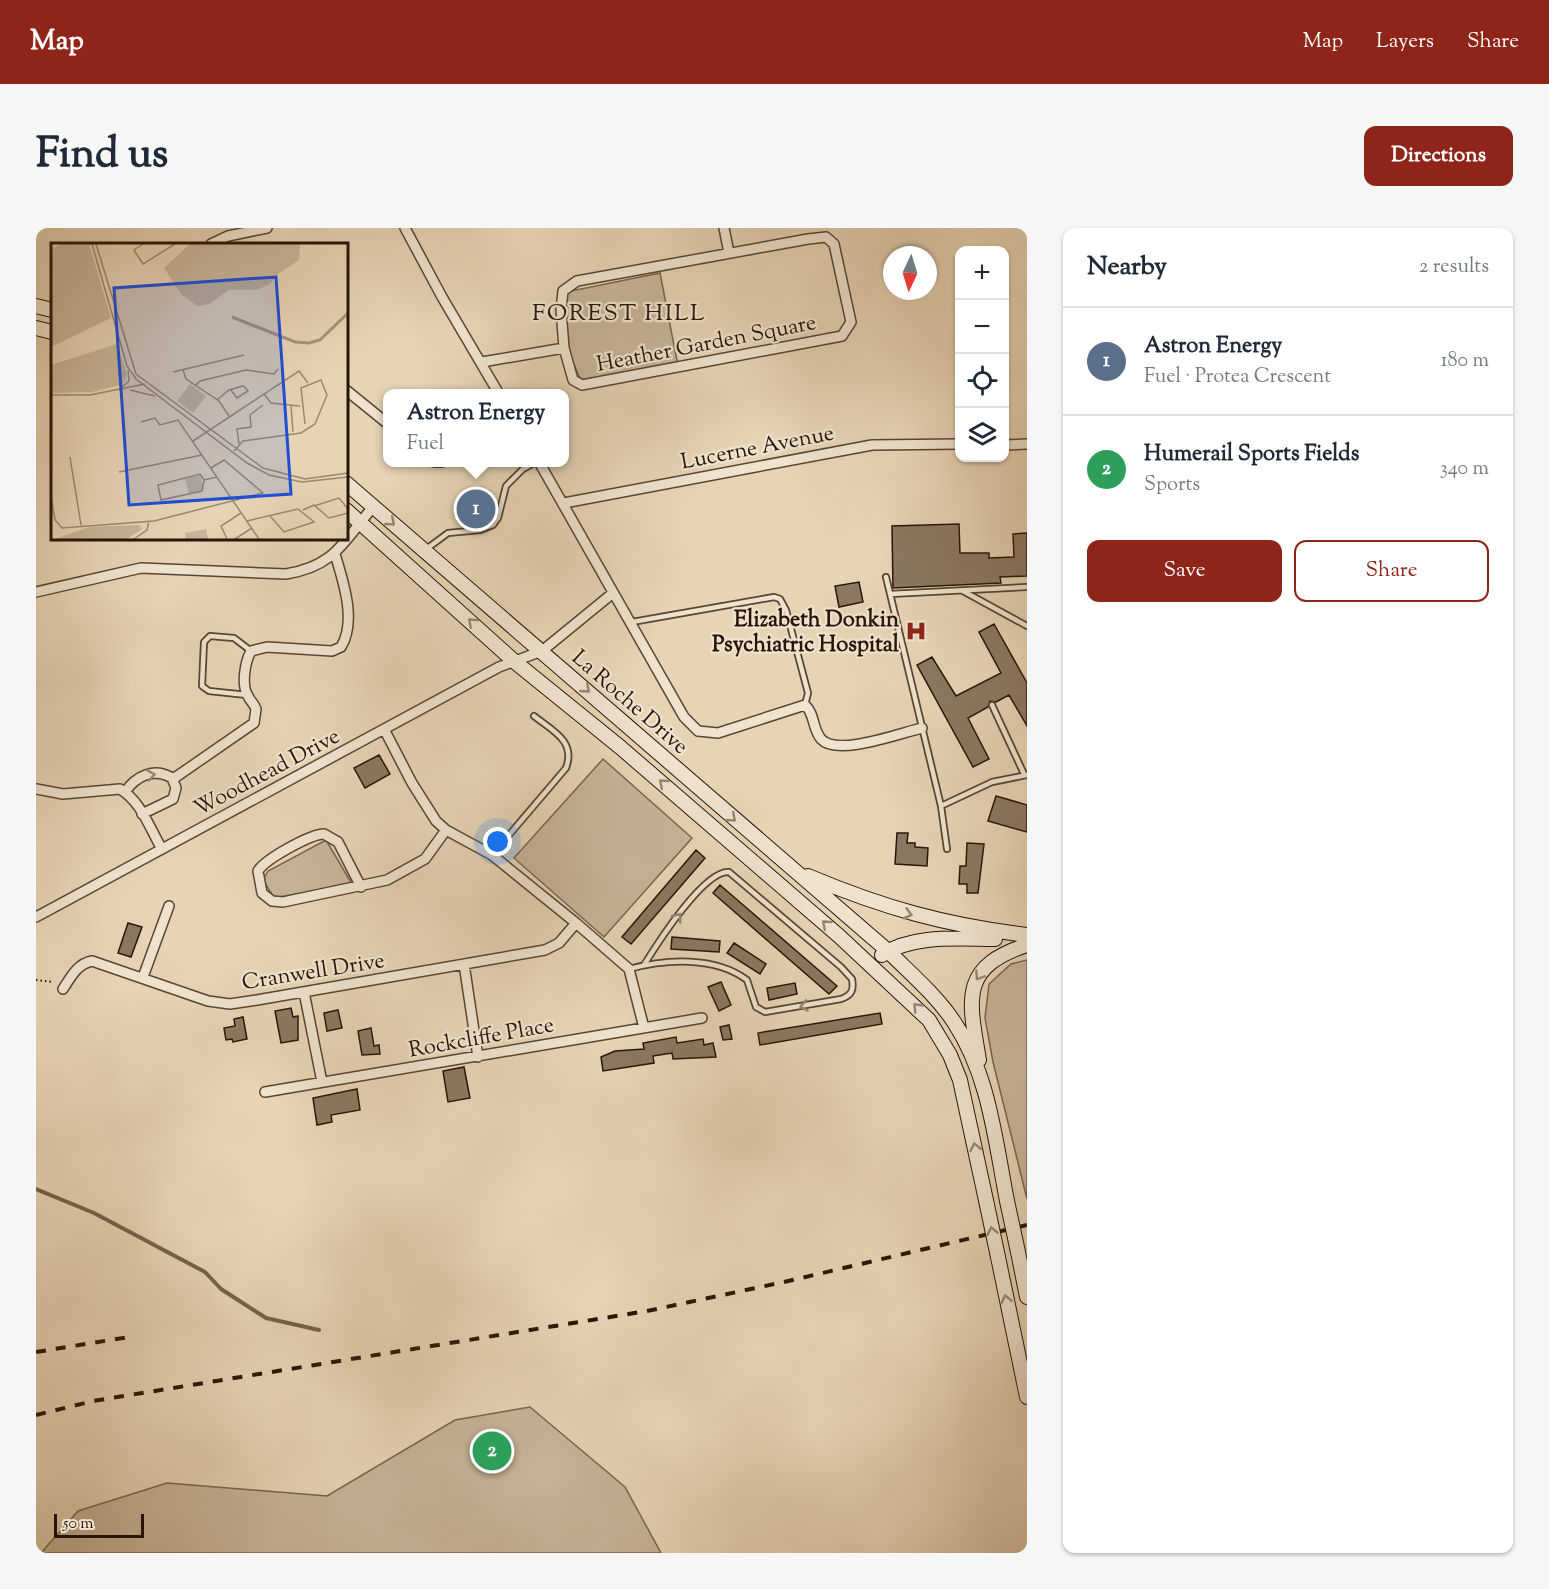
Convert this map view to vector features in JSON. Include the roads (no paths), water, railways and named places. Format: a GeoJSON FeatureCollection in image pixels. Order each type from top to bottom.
{"type":"FeatureCollection","features":[{"type":"Feature","properties":{"kind":"street"},"geometry":{"type":"LineString","coordinates":[[213,243],[228,236],[267,228]]}},
{"type":"Feature","properties":{"kind":"street"},"geometry":{"type":"LineString","coordinates":[[405,228],[442,297],[498,389]]}},
{"type":"Feature","properties":{"kind":"street"},"geometry":{"type":"LineString","coordinates":[[724,228],[729,253]]}},
{"type":"Feature","properties":{"kind":"street","name":"Heather Garden Square"},"geometry":{"type":"LineString","coordinates":[[825,237],[832,240],[851,322],[847,333],[822,341],[582,385],[573,380],[564,348],[561,300],[563,291],[570,284],[808,239],[825,237]]}},
{"type":"Feature","properties":{"kind":"street"},"geometry":{"type":"LineString","coordinates":[[36,306],[51,310]]}},
{"type":"Feature","properties":{"kind":"street"},"geometry":{"type":"LineString","coordinates":[[36,328],[51,332]]}},
{"type":"Feature","properties":{"kind":"street","name":"Heather Garden Square"},"geometry":{"type":"LineString","coordinates":[[482,362],[564,348]]}},
{"type":"Feature","properties":{"kind":"street"},"geometry":{"type":"LineString","coordinates":[[348,392],[383,421]]}},
{"type":"Feature","properties":{"kind":"street","name":"Lucerne Avenue"},"geometry":{"type":"LineString","coordinates":[[564,503],[872,445],[955,444]]}},
{"type":"Feature","properties":{"kind":"street"},"geometry":{"type":"LineString","coordinates":[[1009,445],[1027,444]]}},
{"type":"Feature","properties":{"kind":"street"},"geometry":{"type":"LineString","coordinates":[[541,467],[632,622],[684,717],[698,731],[718,733],[729,731],[746,722],[805,705],[811,710],[817,732],[823,741],[831,745],[844,746],[922,728]]}},
{"type":"Feature","properties":{"kind":"street","name":"La Roche Drive"},"geometry":{"type":"LineString","coordinates":[[348,485],[888,951],[952,1019],[982,1076]]}},
{"type":"Feature","properties":{"kind":"street"},"geometry":{"type":"LineString","coordinates":[[348,537],[373,507]]}},
{"type":"Feature","properties":{"kind":"street","name":"La Roche Drive"},"geometry":{"type":"LineString","coordinates":[[348,512],[515,662],[629,754],[870,963],[929,1020],[950,1055],[965,1099],[1027,1397]]}},
{"type":"Feature","properties":{"kind":"street"},"geometry":{"type":"LineString","coordinates":[[36,592],[141,568],[286,574],[316,567],[335,554],[346,540]]}},
{"type":"Feature","properties":{"kind":"street"},"geometry":{"type":"LineString","coordinates":[[173,779],[254,723],[256,709],[247,695],[245,670],[251,651],[267,646],[332,651],[341,647],[346,635],[347,613],[344,586],[335,554]]}},
{"type":"Feature","properties":{"kind":"street","name":"Woodhead Drive"},"geometry":{"type":"LineString","coordinates":[[36,917],[499,667],[542,651],[613,593]]}},
{"type":"Feature","properties":{"kind":"street"},"geometry":{"type":"LineString","coordinates":[[384,729],[423,802],[446,830],[492,855],[629,969],[644,1028]]}},
{"type":"Feature","properties":{"kind":"street"},"geometry":{"type":"LineString","coordinates":[[125,792],[137,778],[147,774],[166,774],[173,779],[176,788],[173,799],[142,814]]}},
{"type":"Feature","properties":{"kind":"street"},"geometry":{"type":"LineString","coordinates":[[36,789],[63,794],[112,788],[125,792],[142,814],[162,849]]}},
{"type":"Feature","properties":{"kind":"street"},"geometry":{"type":"LineString","coordinates":[[362,887],[338,842],[324,834],[312,836],[265,863],[258,871],[262,893],[277,902],[362,887],[387,880],[425,859],[446,830]]}},
{"type":"Feature","properties":{"kind":"street"},"geometry":{"type":"LineString","coordinates":[[795,871],[905,913],[954,925],[1027,937]]}},
{"type":"Feature","properties":{"kind":"street"},"geometry":{"type":"LineString","coordinates":[[143,976],[169,906]]}},
{"type":"Feature","properties":{"kind":"street","name":"Cranwell Drive"},"geometry":{"type":"LineString","coordinates":[[64,987],[77,969],[92,961],[143,976],[218,1003],[239,1002],[552,948],[568,935],[576,923]]}},
{"type":"Feature","properties":{"kind":"street"},"geometry":{"type":"LineString","coordinates":[[870,963],[888,951],[930,940],[1027,937]]}},
{"type":"Feature","properties":{"kind":"street"},"geometry":{"type":"LineString","coordinates":[[1027,945],[995,958],[975,980],[971,1010],[982,1076],[1027,1297]]}},
{"type":"Feature","properties":{"kind":"street"},"geometry":{"type":"LineString","coordinates":[[464,964],[478,1057]]}},
{"type":"Feature","properties":{"kind":"street"},"geometry":{"type":"LineString","coordinates":[[304,992],[322,1082]]}},
{"type":"Feature","properties":{"kind":"street","name":"Rockcliffe Place"},"geometry":{"type":"LineString","coordinates":[[265,1092],[702,1018]]}},
{"type":"Feature","properties":{"kind":"lane"},"geometry":{"type":"LineString","coordinates":[[424,551],[448,533],[480,530],[493,525],[498,518],[506,486],[527,467]]}},
{"type":"Feature","properties":{"kind":"lane"},"geometry":{"type":"LineString","coordinates":[[886,577],[941,806],[947,849]]}},
{"type":"Feature","properties":{"kind":"lane"},"geometry":{"type":"LineString","coordinates":[[890,594],[1027,587]]}},
{"type":"Feature","properties":{"kind":"lane"},"geometry":{"type":"LineString","coordinates":[[963,591],[1027,626]]}},
{"type":"Feature","properties":{"kind":"lane"},"geometry":{"type":"LineString","coordinates":[[632,622],[702,611],[761,598],[780,599],[786,610],[808,693],[805,705]]}},
{"type":"Feature","properties":{"kind":"lane"},"geometry":{"type":"LineString","coordinates":[[247,695],[209,692],[202,686],[204,642],[210,636],[230,636],[251,651]]}},
{"type":"Feature","properties":{"kind":"lane"},"geometry":{"type":"LineString","coordinates":[[941,806],[992,782],[1026,774],[992,705]]}},
{"type":"Feature","properties":{"kind":"lane"},"geometry":{"type":"LineString","coordinates":[[492,855],[566,768],[570,758],[570,750],[563,739],[534,716]]}},
{"type":"Feature","properties":{"kind":"lane"},"geometry":{"type":"LineString","coordinates":[[629,969],[678,962],[710,964],[728,968],[747,980],[756,1007],[765,1011],[841,999],[848,997],[852,990],[852,979],[841,967],[729,872],[718,873],[705,884],[674,922],[645,965]]}},
{"type":"Feature","properties":{"kind":"waterway"},"geometry":{"type":"LineString","coordinates":[[36,1189],[94,1213],[205,1272],[221,1289],[266,1318],[319,1330]]}},
{"type":"Feature","properties":{"kind":"railway"},"geometry":{"type":"LineString","coordinates":[[36,1415],[93,1401],[647,1311],[784,1282],[1027,1225]]}},
{"type":"Feature","properties":{"kind":"railway"},"geometry":{"type":"LineString","coordinates":[[36,1352],[129,1337]]}},
{"type":"Feature","properties":{"kind":"place","name":"Astron Energy"},"geometry":{"type":"Point","coordinates":[476,509]}},
{"type":"Feature","properties":{"kind":"place","name":"Elizabeth Donkin Psychiatric Hospital"},"geometry":{"type":"Point","coordinates":[916,631]}},
{"type":"Feature","properties":{"kind":"place","name":"Humerail Sports Fields"},"geometry":{"type":"Point","coordinates":[492,1451]}},
{"type":"Feature","properties":{"kind":"district","name":"FOREST HILL"},"geometry":{"type":"Point","coordinates":[619,312]}}]}
